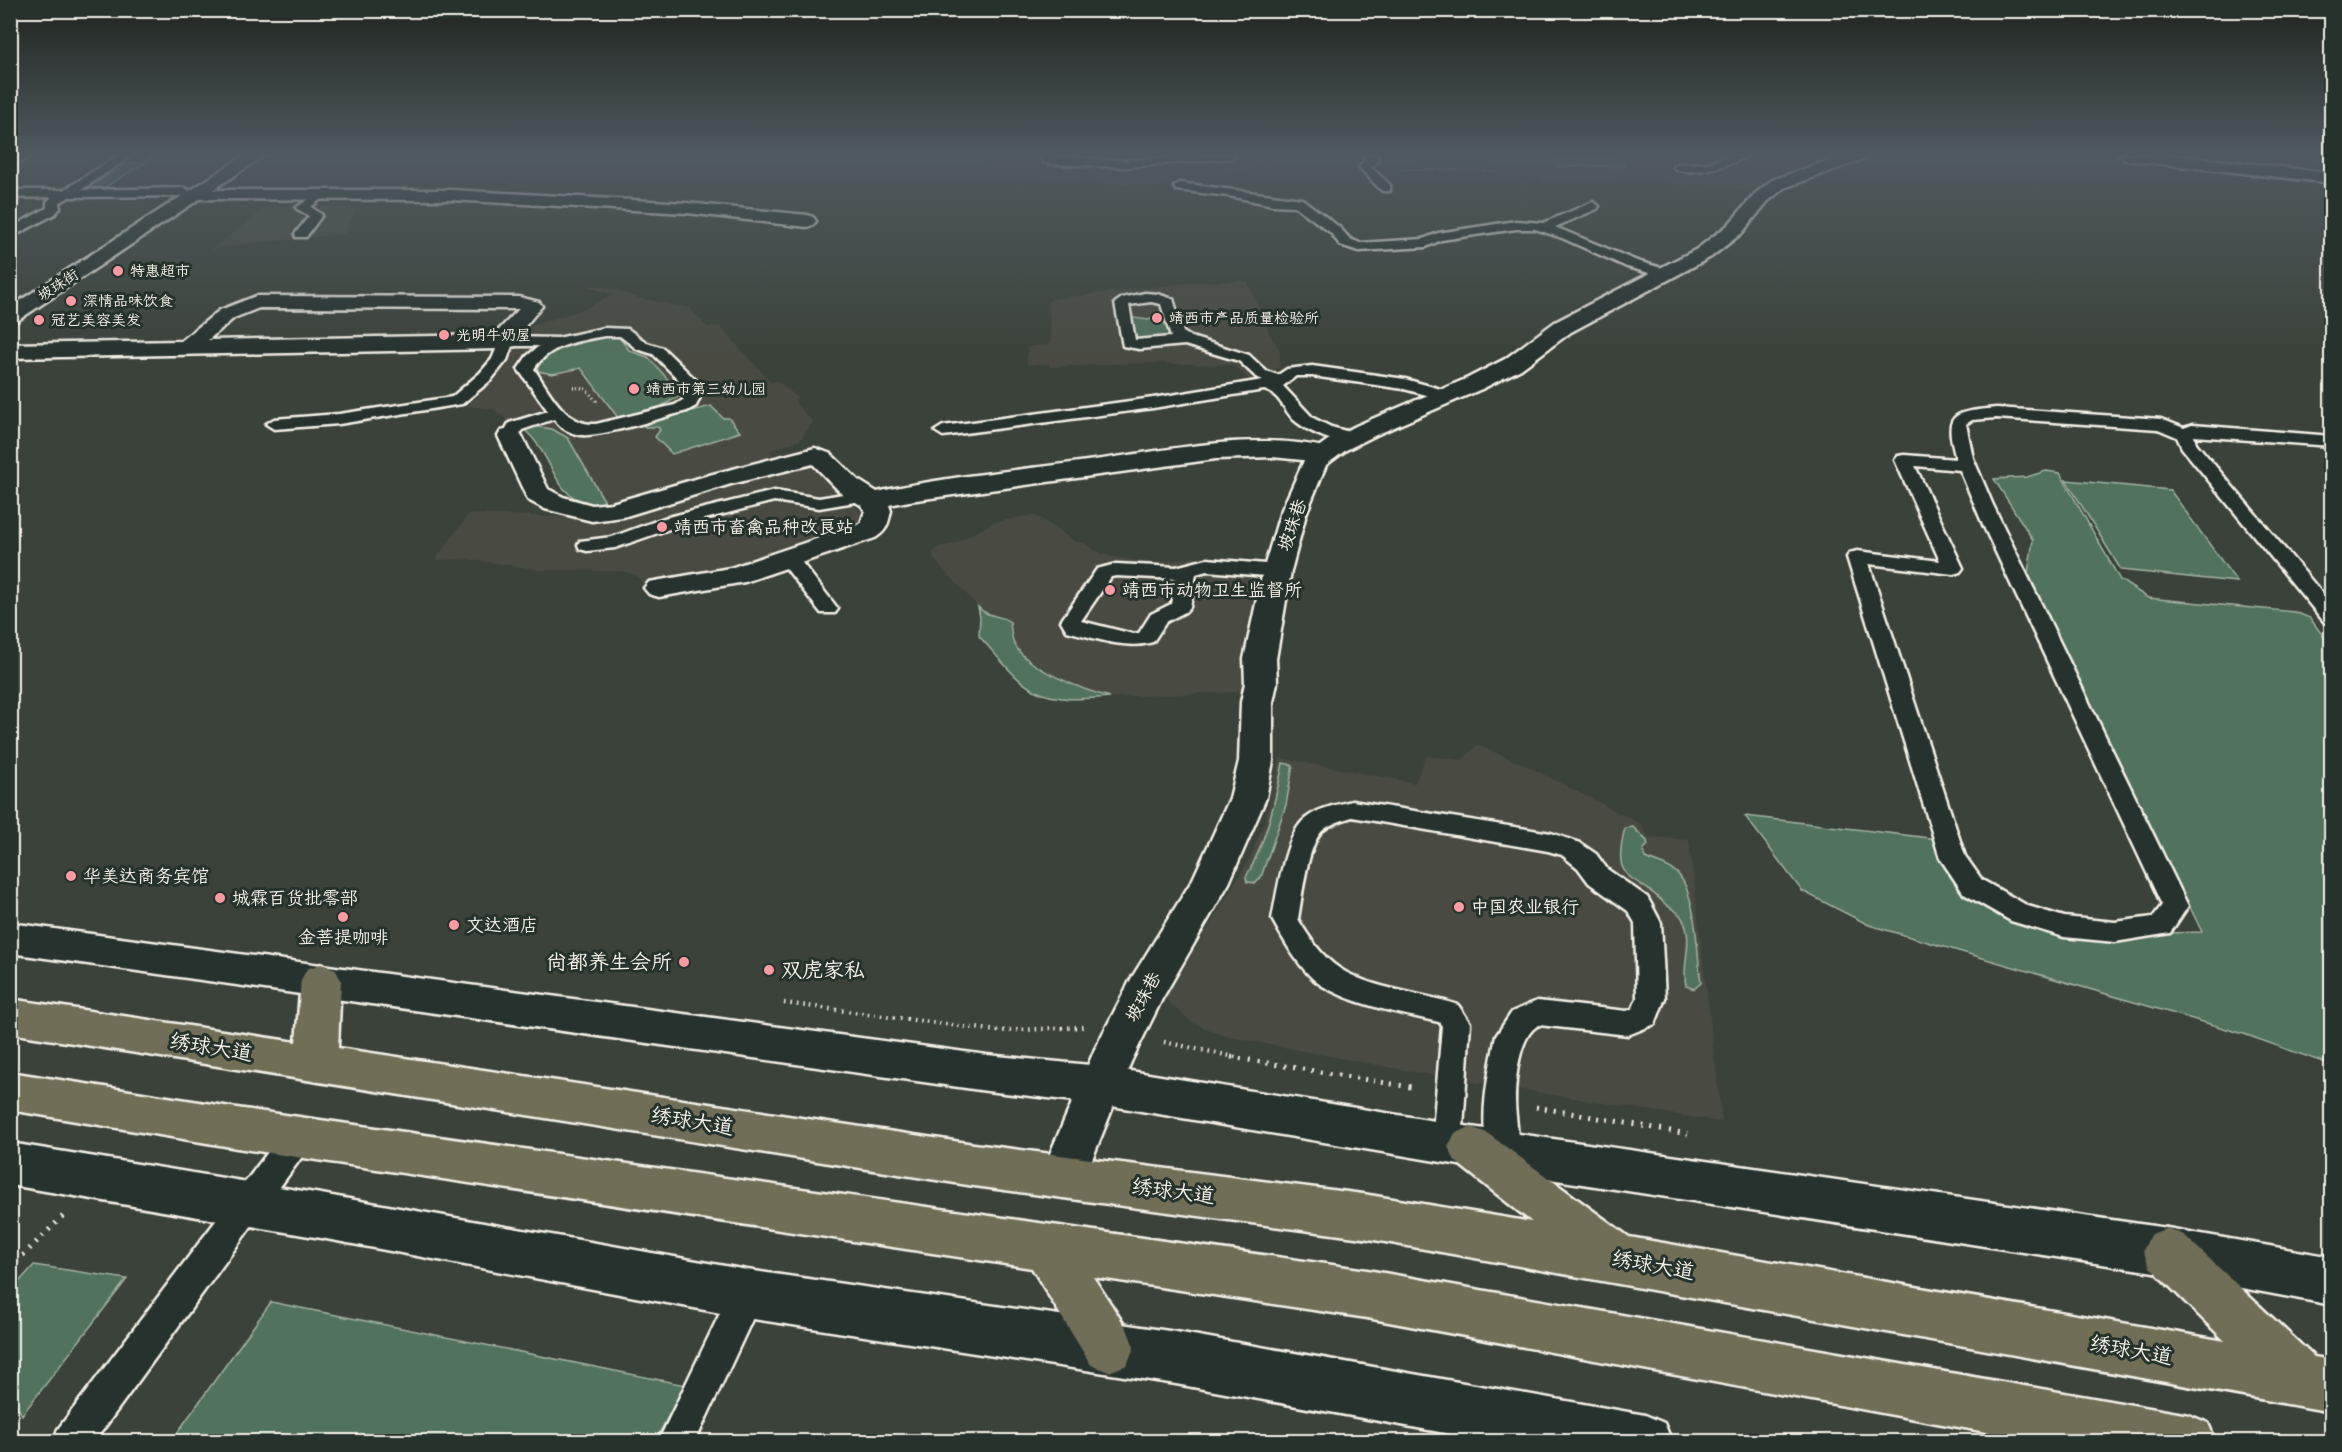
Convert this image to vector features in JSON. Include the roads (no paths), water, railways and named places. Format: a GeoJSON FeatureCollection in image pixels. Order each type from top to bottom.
{"type":"FeatureCollection","features":[{"type":"Feature","properties":{"kind":"main road"},"geometry":{"type":"LineString","coordinates":[[316,1063],[321,980]]}},
{"type":"Feature","properties":{"kind":"main road","name":"绣球大道"},"geometry":{"type":"LineString","coordinates":[[10,1016],[974,1166],[1363,1216],[1619,1259],[2317,1384]]}},
{"type":"Feature","properties":{"kind":"main road"},"geometry":{"type":"LineString","coordinates":[[10,1091],[298,1137],[1367,1294],[2065,1428],[2189,1442]]}},
{"type":"Feature","properties":{"kind":"main road"},"geometry":{"type":"LineString","coordinates":[[1474,1147],[1619,1259]]}},
{"type":"Feature","properties":{"kind":"main road"},"geometry":{"type":"LineString","coordinates":[[1046,1247],[1109,1347]]}},
{"type":"Feature","properties":{"kind":"main road"},"geometry":{"type":"LineString","coordinates":[[2167,1251],[2317,1384]]}},
{"type":"Feature","properties":{"kind":"street","name":"坡珠街"},"geometry":{"type":"LineString","coordinates":[[10,304],[141,223]]}},
{"type":"Feature","properties":{"kind":"street","name":"坡珠街"},"geometry":{"type":"LineString","coordinates":[[10,317],[146,223]]}},
{"type":"Feature","properties":{"kind":"street","name":"坡珠巷"},"geometry":{"type":"LineString","coordinates":[[1063,1177],[1125,1030],[1145,991],[1210,883],[1248,798],[1256,761],[1257,702],[1261,683],[1260,659],[1277,571],[1293,514],[1310,470],[1323,454],[1351,438],[1476,383],[1513,364],[1563,327],[1704,253],[1740,223]]}},
{"type":"Feature","properties":{"kind":"street"},"geometry":{"type":"LineString","coordinates":[[10,351],[504,341],[532,306],[519,303],[256,302],[227,314],[187,347]]}},
{"type":"Feature","properties":{"kind":"street"},"geometry":{"type":"LineString","coordinates":[[510,436],[537,494],[554,503],[592,513],[614,511],[733,476],[815,456],[822,459],[867,499],[878,512],[874,527],[865,532],[789,559],[735,576],[659,588]]}},
{"type":"Feature","properties":{"kind":"street"},"geometry":{"type":"LineString","coordinates":[[867,499],[1193,454],[1278,450],[1323,454]]}},
{"type":"Feature","properties":{"kind":"street"},"geometry":{"type":"LineString","coordinates":[[10,938],[987,1073],[1100,1085],[1474,1147],[2167,1251],[2331,1281]]}},
{"type":"Feature","properties":{"kind":"street"},"geometry":{"type":"LineString","coordinates":[[10,1164],[250,1204],[747,1294],[1109,1347],[1645,1442]]}},
{"type":"Feature","properties":{"kind":"lane"},"geometry":{"type":"LineString","coordinates":[[10,234],[30,223]]}},
{"type":"Feature","properties":{"kind":"lane"},"geometry":{"type":"LineString","coordinates":[[301,234],[310,223]]}},
{"type":"Feature","properties":{"kind":"lane"},"geometry":{"type":"LineString","coordinates":[[1325,223],[1345,242],[1359,247],[1425,243],[1438,237],[1516,225],[1544,227],[1632,264],[1664,273]]}},
{"type":"Feature","properties":{"kind":"lane"},"geometry":{"type":"LineString","coordinates":[[1544,227],[1554,223]]}},
{"type":"Feature","properties":{"kind":"lane"},"geometry":{"type":"LineString","coordinates":[[1186,340],[1139,345],[1128,343],[1122,303],[1151,298],[1165,300],[1168,302],[1176,334],[1186,340],[1244,357],[1275,384],[1286,395],[1291,405],[1311,424],[1327,432],[1351,438]]}},
{"type":"Feature","properties":{"kind":"lane"},"geometry":{"type":"LineString","coordinates":[[274,424],[339,419],[456,401],[472,392],[503,354],[504,341],[560,342],[604,332],[623,332],[642,346],[658,351],[696,388],[690,403],[681,408],[596,429],[582,430],[572,427],[564,422],[526,369],[537,354],[560,342]]}},
{"type":"Feature","properties":{"kind":"lane"},"geometry":{"type":"LineString","coordinates":[[943,431],[1154,403],[1275,384],[1292,372],[1312,370],[1404,384],[1445,395]]}},
{"type":"Feature","properties":{"kind":"lane"},"geometry":{"type":"LineString","coordinates":[[510,436],[515,427],[558,413]]}},
{"type":"Feature","properties":{"kind":"lane"},"geometry":{"type":"LineString","coordinates":[[1967,465],[1904,460],[1953,568],[1857,557],[1953,858],[1973,887],[2020,914],[2064,927],[2115,932],[2162,926],[2175,906],[1967,465],[1957,431],[1958,423],[1967,416],[1996,413],[2161,424],[2185,434]]}},
{"type":"Feature","properties":{"kind":"lane"},"geometry":{"type":"LineString","coordinates":[[2185,434],[2192,430],[2331,441]]}},
{"type":"Feature","properties":{"kind":"lane"},"geometry":{"type":"LineString","coordinates":[[2185,434],[2188,444],[2331,619]]}},
{"type":"Feature","properties":{"kind":"lane"},"geometry":{"type":"LineString","coordinates":[[587,545],[615,542],[671,522],[774,496],[819,503],[867,499]]}},
{"type":"Feature","properties":{"kind":"lane"},"geometry":{"type":"LineString","coordinates":[[789,559],[828,609]]}},
{"type":"Feature","properties":{"kind":"lane"},"geometry":{"type":"LineString","coordinates":[[1187,571],[1180,607],[1158,618],[1146,638],[1133,640],[1074,627],[1071,621],[1104,573],[1116,570],[1162,574],[1187,571],[1207,565],[1277,571]]}},
{"type":"Feature","properties":{"kind":"lane"},"geometry":{"type":"LineString","coordinates":[[1352,809],[1551,842],[1571,849],[1587,861],[1598,876],[1638,904],[1648,923],[1651,998],[1645,1016],[1628,1023],[1537,1013],[1522,1020],[1510,1036],[1500,1100],[1474,1147],[1452,1095],[1456,1023],[1448,1013],[1370,994],[1329,976],[1298,943],[1285,919],[1300,848],[1312,826],[1332,814],[1352,809]]}},
{"type":"Feature","properties":{"kind":"lane"},"geometry":{"type":"LineString","coordinates":[[71,1442],[298,1137]]}},
{"type":"Feature","properties":{"kind":"lane"},"geometry":{"type":"LineString","coordinates":[[676,1442],[747,1294]]}},
{"type":"Feature","properties":{"kind":"place","name":"特惠超市"},"geometry":{"type":"Point","coordinates":[118,271]}},
{"type":"Feature","properties":{"kind":"place","name":"深情品味饮食"},"geometry":{"type":"Point","coordinates":[71,301]}},
{"type":"Feature","properties":{"kind":"place","name":"靖西市产品质量检验所"},"geometry":{"type":"Point","coordinates":[1157,318]}},
{"type":"Feature","properties":{"kind":"place","name":"冠艺美容美发"},"geometry":{"type":"Point","coordinates":[39,320]}},
{"type":"Feature","properties":{"kind":"place","name":"光明牛奶屋"},"geometry":{"type":"Point","coordinates":[444,335]}},
{"type":"Feature","properties":{"kind":"place","name":"靖西市第三幼儿园"},"geometry":{"type":"Point","coordinates":[634,389]}},
{"type":"Feature","properties":{"kind":"place","name":"靖西市畜禽品种改良站"},"geometry":{"type":"Point","coordinates":[662,527]}},
{"type":"Feature","properties":{"kind":"place","name":"靖西市动物卫生监督所"},"geometry":{"type":"Point","coordinates":[1110,590]}},
{"type":"Feature","properties":{"kind":"place","name":"华美达商务宾馆"},"geometry":{"type":"Point","coordinates":[71,876]}},
{"type":"Feature","properties":{"kind":"place","name":"城霖百货批零部"},"geometry":{"type":"Point","coordinates":[220,898]}},
{"type":"Feature","properties":{"kind":"place","name":"中国农业银行"},"geometry":{"type":"Point","coordinates":[1459,907]}},
{"type":"Feature","properties":{"kind":"place","name":"金菩提咖啡"},"geometry":{"type":"Point","coordinates":[343,917]}},
{"type":"Feature","properties":{"kind":"place","name":"文达酒店"},"geometry":{"type":"Point","coordinates":[454,925]}},
{"type":"Feature","properties":{"kind":"place","name":"尚都养生会所"},"geometry":{"type":"Point","coordinates":[684,962]}},
{"type":"Feature","properties":{"kind":"place","name":"双虎家私"},"geometry":{"type":"Point","coordinates":[769,970]}}]}
